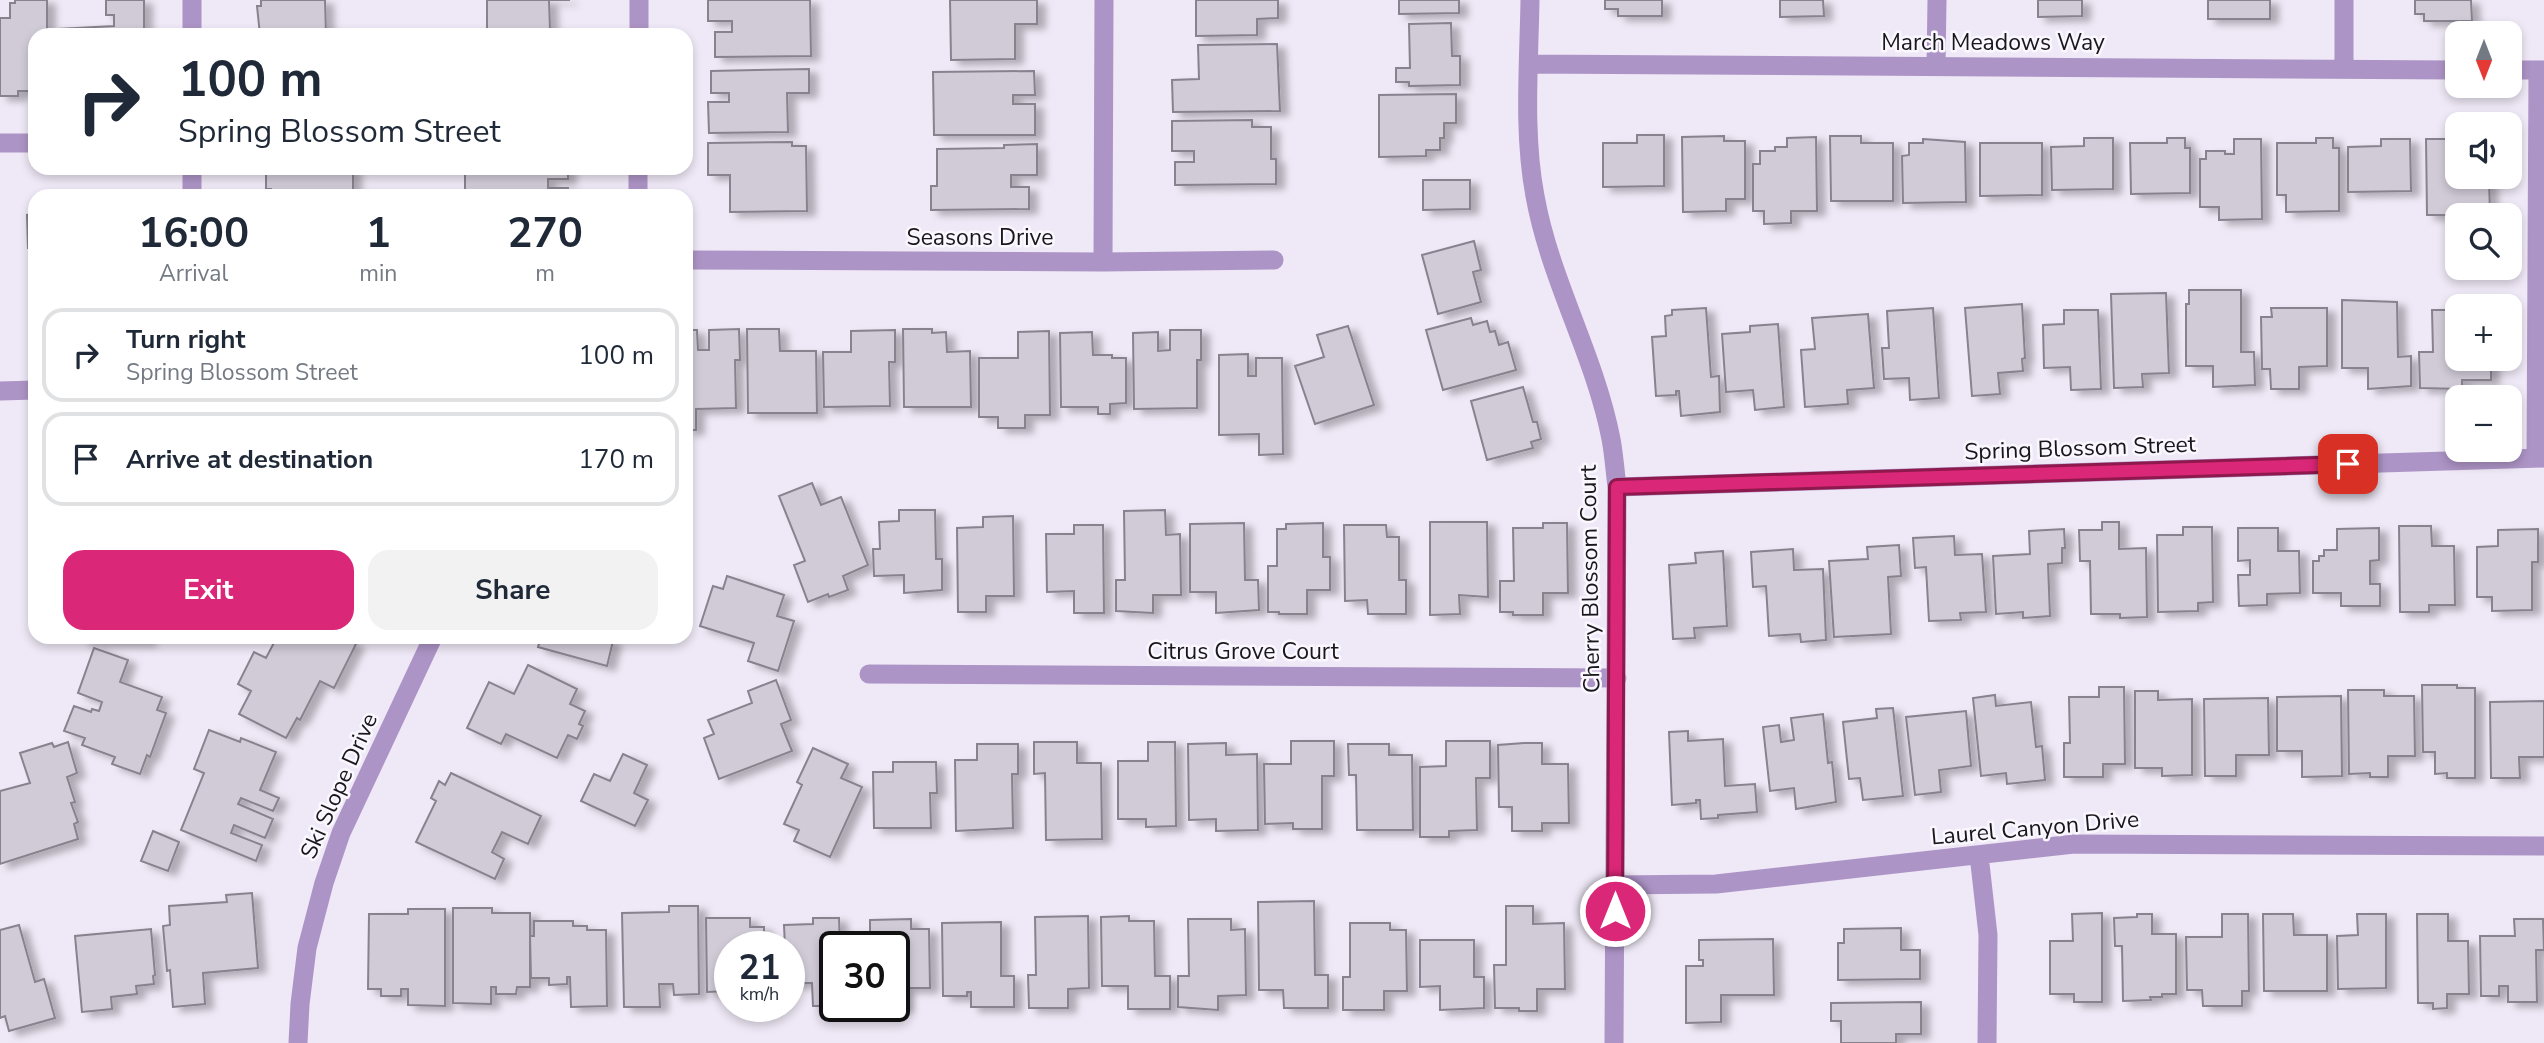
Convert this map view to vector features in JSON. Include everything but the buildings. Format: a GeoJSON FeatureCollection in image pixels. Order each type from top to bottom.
{"type":"FeatureCollection","features":[{"type":"Feature","properties":{"kind":"street"},"geometry":{"type":"LineString","coordinates":[[192,0],[192,28]]}},
{"type":"Feature","properties":{"kind":"street"},"geometry":{"type":"LineString","coordinates":[[639,0],[639,28]]}},
{"type":"Feature","properties":{"kind":"street"},"geometry":{"type":"LineString","coordinates":[[1103,262],[1104,0]]}},
{"type":"Feature","properties":{"kind":"street","name":"Cherry Blossom Court"},"geometry":{"type":"LineString","coordinates":[[1530,0],[1529,128],[1534,196],[1551,261],[1595,382],[1611,438],[1617,487],[1615,1043]]}},
{"type":"Feature","properties":{"kind":"street"},"geometry":{"type":"LineString","coordinates":[[1936,66],[1937,0]]}},
{"type":"Feature","properties":{"kind":"street"},"geometry":{"type":"LineString","coordinates":[[2344,0],[2344,69]]}},
{"type":"Feature","properties":{"kind":"street","name":"March Meadows Way"},"geometry":{"type":"LineString","coordinates":[[1530,64],[2445,69]]}},
{"type":"Feature","properties":{"kind":"street"},"geometry":{"type":"LineString","coordinates":[[2522,70],[2541,70],[2540,458]]}},
{"type":"Feature","properties":{"kind":"street"},"geometry":{"type":"LineString","coordinates":[[0,143],[28,143]]}},
{"type":"Feature","properties":{"kind":"street","name":"Seasons Drive"},"geometry":{"type":"LineString","coordinates":[[693,260],[1274,260]]}},
{"type":"Feature","properties":{"kind":"street"},"geometry":{"type":"LineString","coordinates":[[0,391],[28,390]]}},
{"type":"Feature","properties":{"kind":"street","name":"Spring Blossom Street"},"geometry":{"type":"LineString","coordinates":[[1617,487],[2540,458]]}},
{"type":"Feature","properties":{"kind":"street","name":"Ski Slope Drive"},"geometry":{"type":"LineString","coordinates":[[298,1043],[307,948],[324,883],[341,833],[430,644]]}},
{"type":"Feature","properties":{"kind":"street","name":"Citrus Grove Court"},"geometry":{"type":"LineString","coordinates":[[869,674],[1617,678]]}},
{"type":"Feature","properties":{"kind":"street","name":"Laurel Canyon Drive"},"geometry":{"type":"LineString","coordinates":[[1615,885],[1716,884],[2074,844],[2544,846]]}},
{"type":"Feature","properties":{"kind":"street"},"geometry":{"type":"LineString","coordinates":[[1979,855],[1988,935],[1987,1043]]}},
{"type":"Feature","properties":{"kind":"route"},"geometry":{"type":"LineString","coordinates":[[1615,911],[1617,487],[2348,464]]}}]}
